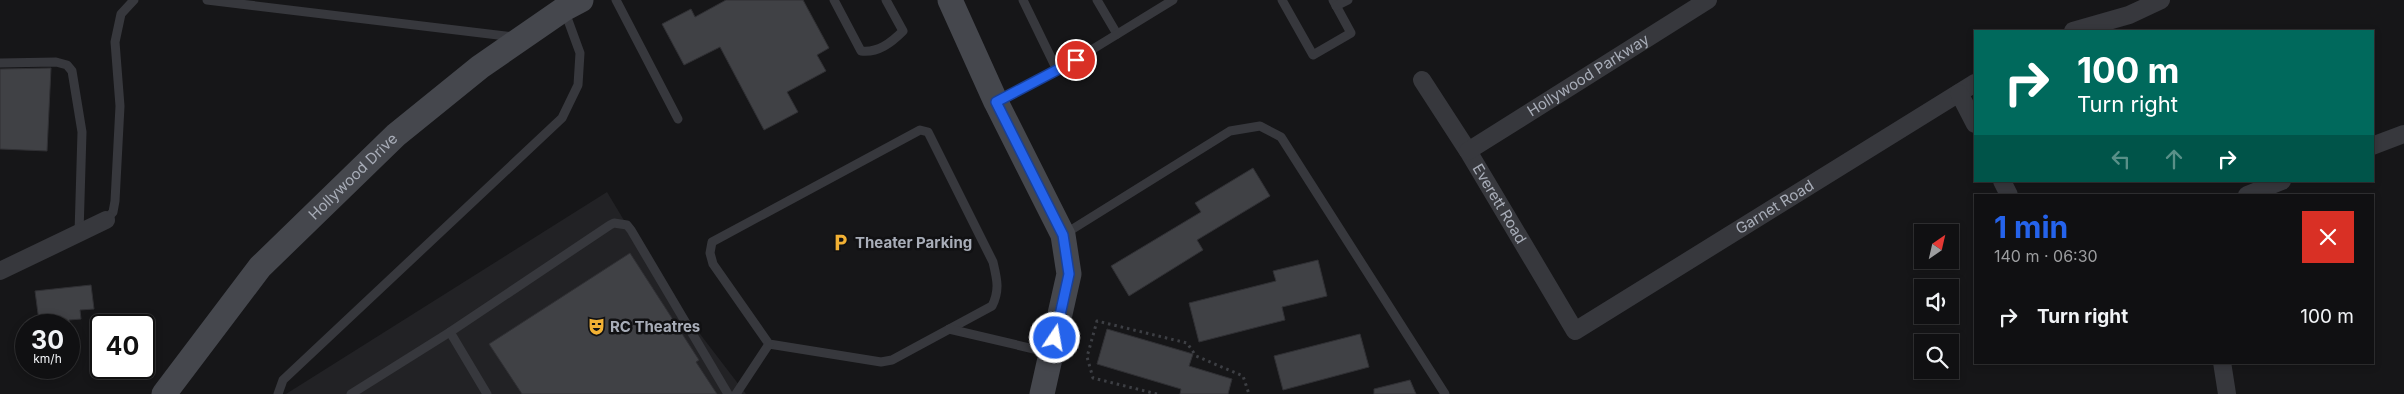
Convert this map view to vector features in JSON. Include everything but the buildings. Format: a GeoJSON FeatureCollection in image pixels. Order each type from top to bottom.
{"type":"FeatureCollection","features":[{"type":"Feature","properties":{"kind":"main road"},"geometry":{"type":"LineString","coordinates":[[950,0],[996,102],[1063,235],[1069,274],[1042,394]]}},
{"type":"Feature","properties":{"kind":"main road","name":"Hollywood Drive"},"geometry":{"type":"LineString","coordinates":[[164,394],[260,267],[396,135],[480,67],[568,3]]}},
{"type":"Feature","properties":{"kind":"street","name":"Hollywood Parkway"},"geometry":{"type":"LineString","coordinates":[[1468,150],[1708,0]]}},
{"type":"Feature","properties":{"kind":"street"},"geometry":{"type":"LineString","coordinates":[[2076,30],[2129,15],[2161,0]]}},
{"type":"Feature","properties":{"kind":"street","name":"Everett Road"},"geometry":{"type":"LineString","coordinates":[[1422,80],[1468,150],[1575,331]]}},
{"type":"Feature","properties":{"kind":"street","name":"Garnet Road"},"geometry":{"type":"LineString","coordinates":[[1575,331],[1974,84]]}},
{"type":"Feature","properties":{"kind":"street"},"geometry":{"type":"LineString","coordinates":[[1959,93],[1974,122]]}},
{"type":"Feature","properties":{"kind":"street"},"geometry":{"type":"LineString","coordinates":[[2374,145],[2404,134]]}},
{"type":"Feature","properties":{"kind":"street"},"geometry":{"type":"LineString","coordinates":[[2002,182],[2008,194]]}},
{"type":"Feature","properties":{"kind":"street"},"geometry":{"type":"LineString","coordinates":[[2250,194],[2280,182]]}},
{"type":"Feature","properties":{"kind":"street"},"geometry":{"type":"LineString","coordinates":[[0,271],[106,220]]}},
{"type":"Feature","properties":{"kind":"street"},"geometry":{"type":"LineString","coordinates":[[2222,364],[2227,394]]}},
{"type":"Feature","properties":{"kind":"lane"},"geometry":{"type":"LineString","coordinates":[[106,220],[113,212],[115,201],[120,106],[114,42],[121,14],[134,0]]}},
{"type":"Feature","properties":{"kind":"lane"},"geometry":{"type":"LineString","coordinates":[[207,0],[522,38]]}},
{"type":"Feature","properties":{"kind":"lane"},"geometry":{"type":"LineString","coordinates":[[616,0],[678,119]]}},
{"type":"Feature","properties":{"kind":"lane"},"geometry":{"type":"LineString","coordinates":[[834,0],[861,51],[872,52],[893,40],[903,31],[886,0]]}},
{"type":"Feature","properties":{"kind":"lane"},"geometry":{"type":"LineString","coordinates":[[1023,0],[1057,70]]}},
{"type":"Feature","properties":{"kind":"lane"},"geometry":{"type":"LineString","coordinates":[[1098,0],[1117,34]]}},
{"type":"Feature","properties":{"kind":"lane"},"geometry":{"type":"LineString","coordinates":[[996,102],[1057,70],[1117,34],[1161,3],[1173,0]]}},
{"type":"Feature","properties":{"kind":"lane"},"geometry":{"type":"LineString","coordinates":[[1282,0],[1313,55],[1351,33],[1335,3],[1348,0]]}},
{"type":"Feature","properties":{"kind":"lane"},"geometry":{"type":"LineString","coordinates":[[278,394],[284,380],[562,118],[578,85],[580,54],[568,3]]}},
{"type":"Feature","properties":{"kind":"lane"},"geometry":{"type":"LineString","coordinates":[[0,63],[56,62],[67,65],[72,71],[82,132],[79,233]]}},
{"type":"Feature","properties":{"kind":"lane"},"geometry":{"type":"LineString","coordinates":[[1063,235],[1230,131],[1260,126],[1281,138],[1445,394]]}},
{"type":"Feature","properties":{"kind":"lane"},"geometry":{"type":"LineString","coordinates":[[920,130],[928,132],[993,262],[998,280],[997,295],[992,306],[892,360],[881,362],[769,344],[713,264],[710,253],[712,242],[920,130]]}},
{"type":"Feature","properties":{"kind":"lane"},"geometry":{"type":"LineString","coordinates":[[351,394],[450,332],[610,225],[621,223],[627,225],[728,394]]}},
{"type":"Feature","properties":{"kind":"lane"},"geometry":{"type":"LineString","coordinates":[[949,329],[1052,353]]}},
{"type":"Feature","properties":{"kind":"lane"},"geometry":{"type":"LineString","coordinates":[[450,332],[487,394]]}},
{"type":"Feature","properties":{"kind":"lane"},"geometry":{"type":"LineString","coordinates":[[736,394],[769,344]]}},
{"type":"Feature","properties":{"kind":"path"},"geometry":{"type":"LineString","coordinates":[[1157,394],[1093,378],[1087,357],[1097,321],[1187,343],[1196,356],[1243,376],[1249,394]]}},
{"type":"Feature","properties":{"kind":"shaded area"},"geometry":{"type":"Polygon","coordinates":[[[607,192],[664,287],[746,394],[286,394],[607,192]]]}},
{"type":"Feature","properties":{"kind":"place","name":"Theater Parking"},"geometry":{"type":"Point","coordinates":[841,243]}},
{"type":"Feature","properties":{"kind":"place","name":"RC Theatres"},"geometry":{"type":"Point","coordinates":[596,327]}},
{"type":"Feature","properties":{"kind":"route"},"geometry":{"type":"LineString","coordinates":[[1055,338],[1069,274],[1063,235],[996,102],[1076,60]]}}]}
